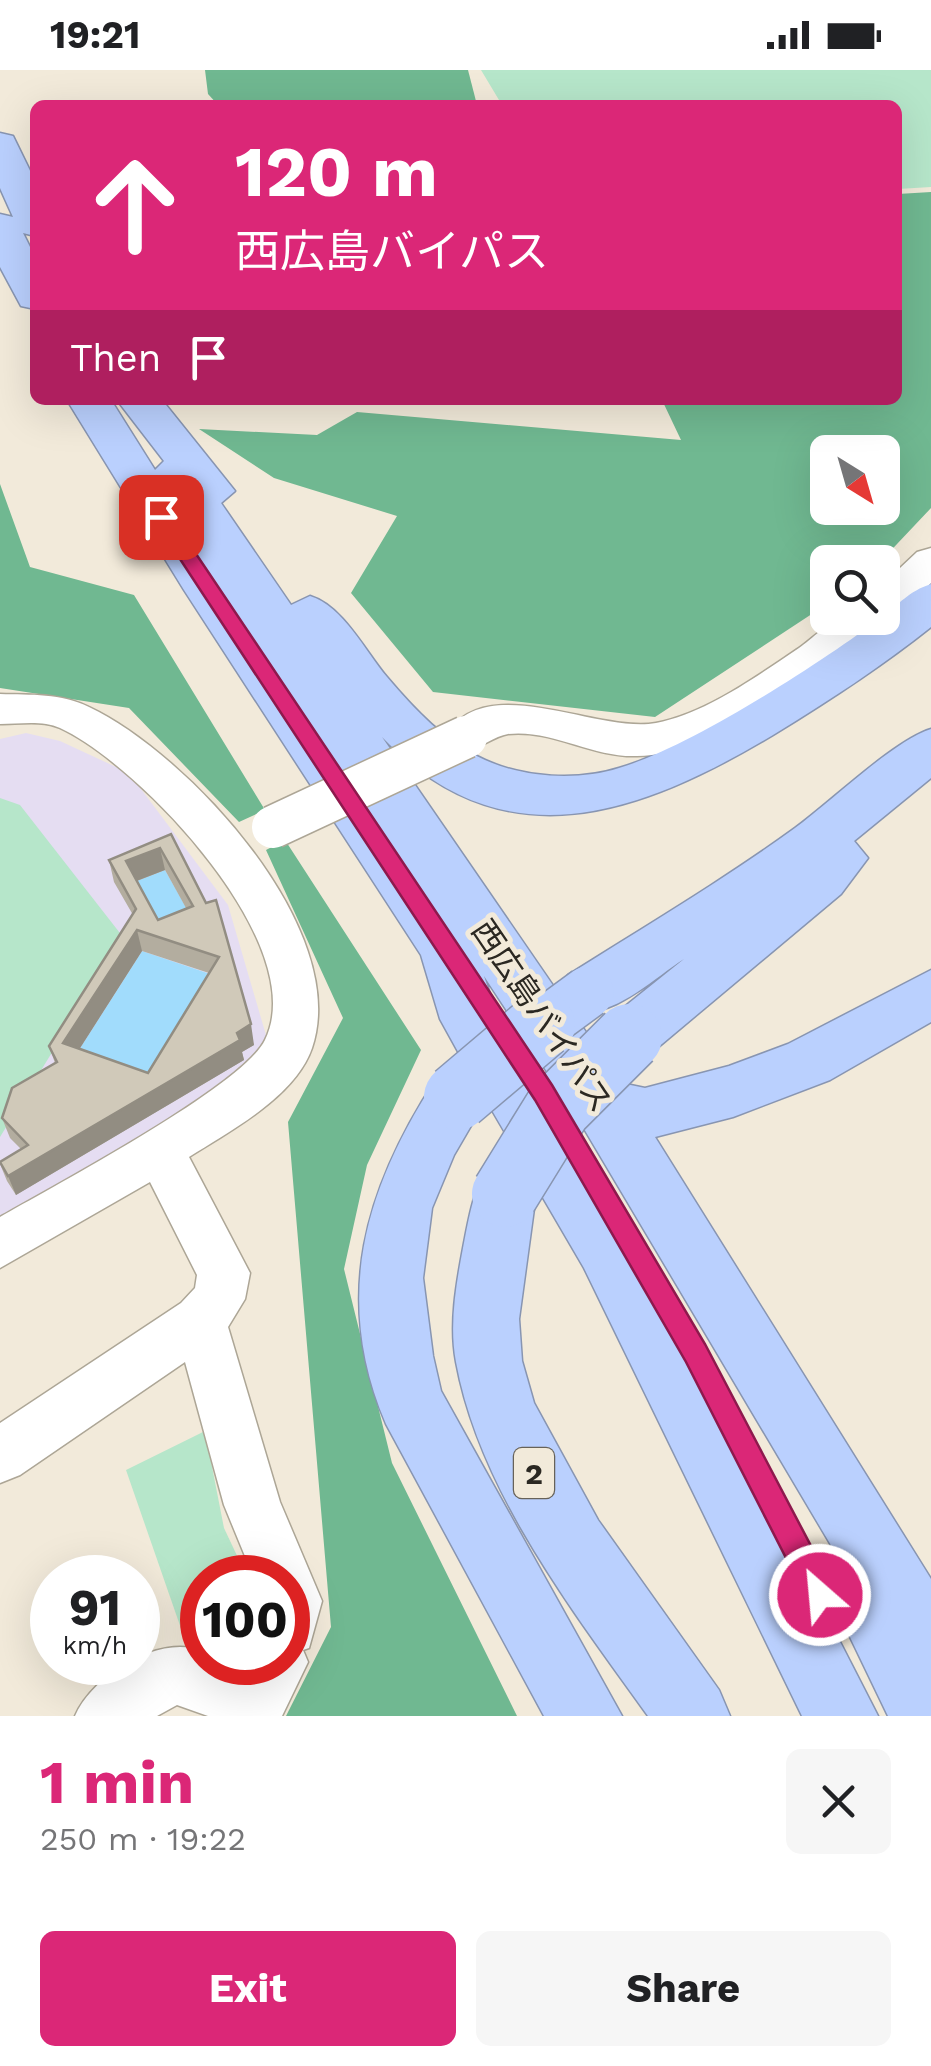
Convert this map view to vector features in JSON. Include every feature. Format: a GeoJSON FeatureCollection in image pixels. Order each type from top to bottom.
{"type":"FeatureCollection","features":[{"type":"Feature","properties":{"kind":"highway"},"geometry":{"type":"LineString","coordinates":[[0,144],[30,213]]}},
{"type":"Feature","properties":{"kind":"highway"},"geometry":{"type":"LineString","coordinates":[[0,226],[30,287]]}},
{"type":"Feature","properties":{"kind":"highway","name":"西広島バイパス"},"geometry":{"type":"LineString","coordinates":[[92,405],[220,609],[446,949],[469,1019],[606,1248],[852,1614],[931,1646]]}},
{"type":"Feature","properties":{"kind":"highway","name":"西広島バイパス"},"geometry":{"type":"LineString","coordinates":[[133,405],[572,1099],[756,1357],[852,1614],[841,1716]]}},
{"type":"Feature","properties":{"kind":"highway"},"geometry":{"type":"LineString","coordinates":[[143,405],[399,724],[454,749],[484,780],[532,792],[600,793],[635,785],[825,679],[931,602]]}},
{"type":"Feature","properties":{"kind":"highway"},"geometry":{"type":"LineString","coordinates":[[585,1716],[410,1401],[389,1294],[393,1243],[404,1191],[429,1138],[457,1097],[510,1049],[588,992],[766,876],[931,752]]}},
{"type":"Feature","properties":{"kind":"highway","name":"2"},"geometry":{"type":"LineString","coordinates":[[693,1716],[618,1613],[511,1432],[488,1360],[488,1285],[505,1194],[528,1146],[568,1093],[630,1037],[822,880],[931,752]]}},
{"type":"Feature","properties":{"kind":"highway"},"geometry":{"type":"LineString","coordinates":[[446,949],[572,1099],[696,1353],[852,1614],[928,1716]]}},
{"type":"Feature","properties":{"kind":"highway"},"geometry":{"type":"LineString","coordinates":[[572,1099],[646,1114],[733,1091],[809,1062],[931,994]]}},
{"type":"Feature","properties":{"kind":"highway"},"geometry":{"type":"LineString","coordinates":[[852,1614],[878,1716]]}},
{"type":"Feature","properties":{"kind":"street"},"geometry":{"type":"LineString","coordinates":[[900,591],[931,561]]}},
{"type":"Feature","properties":{"kind":"street"},"geometry":{"type":"LineString","coordinates":[[228,848],[454,749],[505,718],[589,737],[656,739],[713,717],[846,635]]}},
{"type":"Feature","properties":{"kind":"street"},"geometry":{"type":"LineString","coordinates":[[0,709],[45,707],[77,718],[146,762],[228,848],[286,951],[298,1012],[287,1048],[267,1073],[158,1149],[0,1244]]}},
{"type":"Feature","properties":{"kind":"street"},"geometry":{"type":"LineString","coordinates":[[0,1456],[200,1321],[219,1300],[224,1272],[158,1149]]}},
{"type":"Feature","properties":{"kind":"street"},"geometry":{"type":"LineString","coordinates":[[200,1321],[252,1505],[273,1555]]}},
{"type":"Feature","properties":{"kind":"street"},"geometry":{"type":"LineString","coordinates":[[106,1716],[160,1676],[182,1672],[260,1695]]}},
{"type":"Feature","properties":{"kind":"shaded area"},"geometry":{"type":"Polygon","coordinates":[[[26,733],[60,741],[129,773],[228,905],[268,1042],[197,1105],[0,1221],[0,739],[26,733]]]}},
{"type":"Feature","properties":{"kind":"green space"},"geometry":{"type":"Polygon","coordinates":[[[205,70],[468,70],[476,100],[213,100],[208,94],[205,70]]]}},
{"type":"Feature","properties":{"kind":"green space"},"geometry":{"type":"Polygon","coordinates":[[[481,70],[931,70],[931,187],[902,189],[902,100],[499,100],[481,70]]]}},
{"type":"Feature","properties":{"kind":"green space"},"geometry":{"type":"Polygon","coordinates":[[[931,192],[931,508],[896,545],[810,545],[810,615],[655,717],[433,692],[351,593],[397,516],[274,478],[199,429],[317,435],[357,412],[681,440],[664,405],[902,405],[902,194],[931,192]]]}},
{"type":"Feature","properties":{"kind":"green space"},"geometry":{"type":"Polygon","coordinates":[[[0,484],[30,567],[134,595],[265,810],[239,822],[129,708],[0,688],[0,484]]]}},
{"type":"Feature","properties":{"kind":"green space"},"geometry":{"type":"Polygon","coordinates":[[[0,798],[20,805],[123,937],[0,1137],[0,798]]]}},
{"type":"Feature","properties":{"kind":"green space"},"geometry":{"type":"Polygon","coordinates":[[[285,840],[421,1050],[367,1165],[344,1269],[392,1463],[517,1716],[286,1716],[302,1685],[310,1685],[310,1669],[331,1627],[288,1122],[343,1018],[266,850],[285,840]]]}},
{"type":"Feature","properties":{"kind":"green space"},"geometry":{"type":"Polygon","coordinates":[[[205,1431],[224,1528],[237,1555],[180,1555],[180,1626],[160,1568],[160,1555],[156,1555],[126,1470],[205,1431]]]}},
{"type":"Feature","properties":{"kind":"water"},"geometry":{"type":"Polygon","coordinates":[[[165,870],[197,927],[163,941],[131,883],[165,870]]]}},
{"type":"Feature","properties":{"kind":"water"},"geometry":{"type":"Polygon","coordinates":[[[142,951],[222,978],[154,1093],[70,1064],[142,951]]]}},
{"type":"Feature","properties":{"kind":"building"},"geometry":{"type":"Polygon","coordinates":[[[171,834],[206,903],[216,900],[251,1024],[237,1033],[240,1040],[8,1176],[0,1162],[28,1145],[2,1118],[12,1088],[57,1062],[49,1046],[136,909],[109,860],[171,834]],[[160,848],[126,861],[158,920],[193,906],[160,848]],[[137,930],[63,1043],[148,1073],[219,957],[137,930]]]}},
{"type":"Feature","properties":{"kind":"route"},"geometry":{"type":"LineString","coordinates":[[161,517],[543,1092],[696,1353],[820,1595]]}}]}
